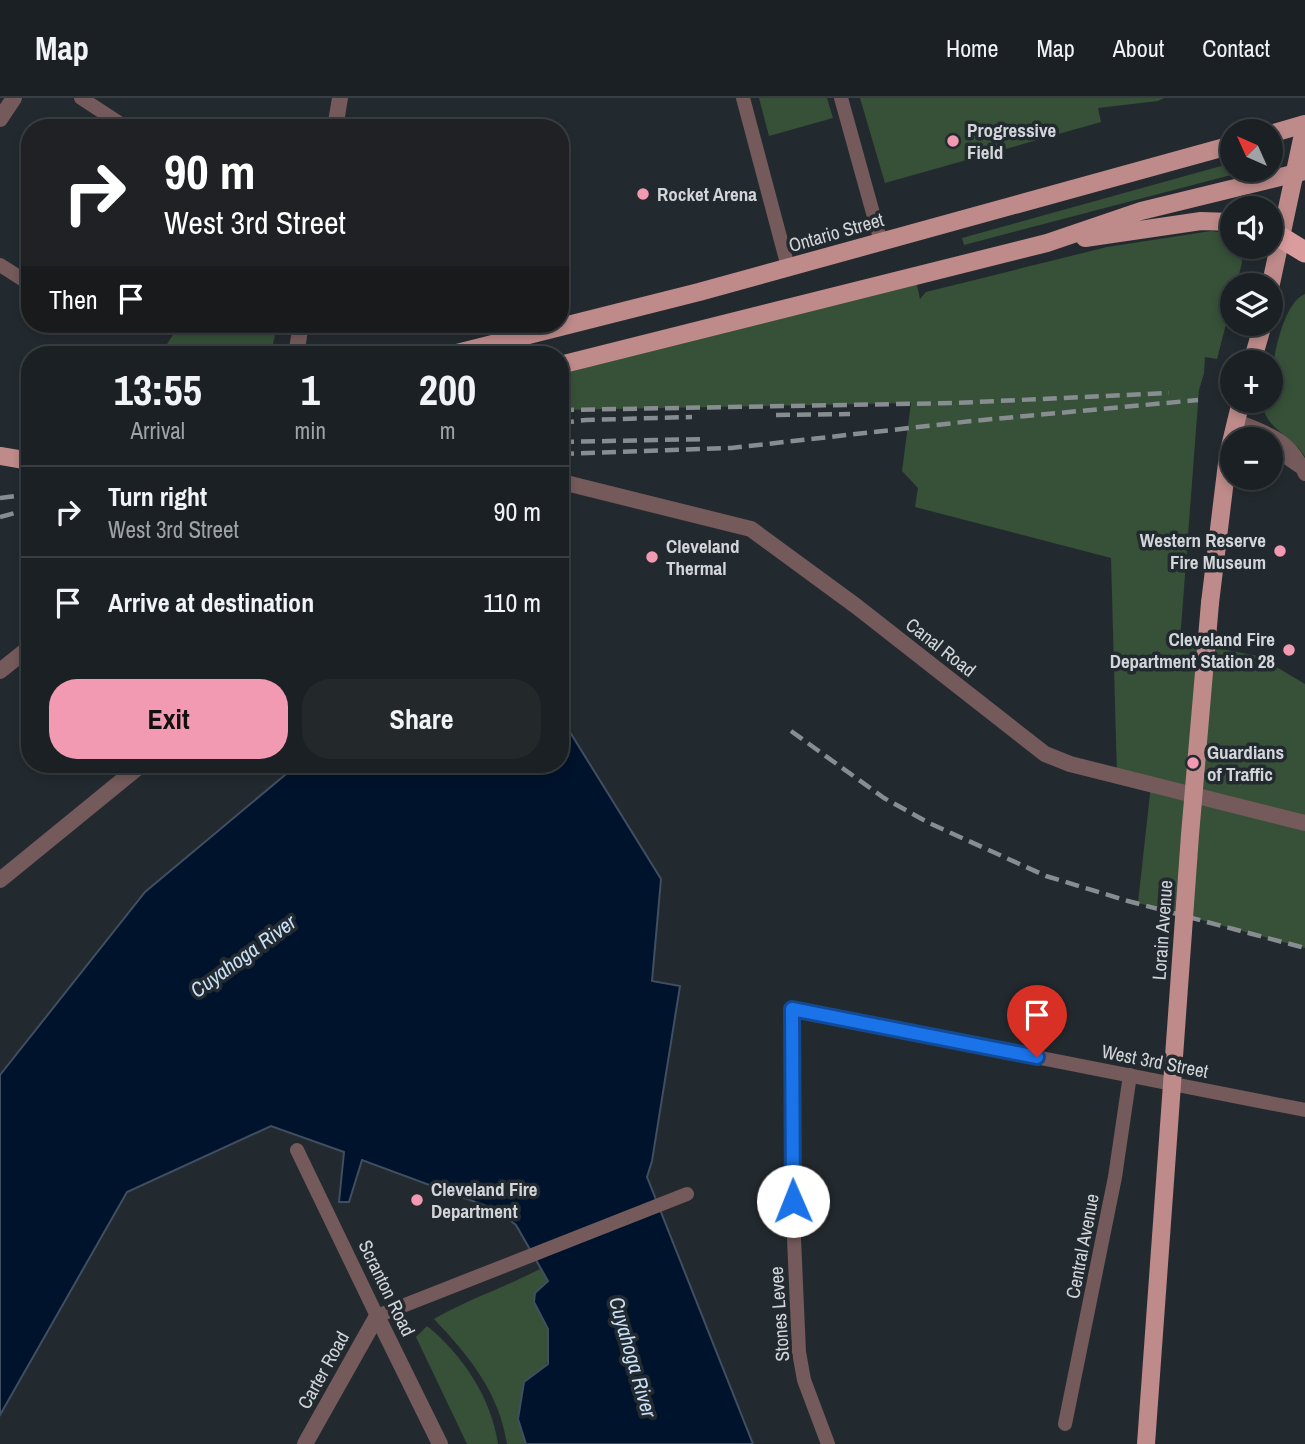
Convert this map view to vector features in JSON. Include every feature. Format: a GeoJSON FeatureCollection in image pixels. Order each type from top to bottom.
{"type":"FeatureCollection","features":[{"type":"Feature","properties":{"kind":"highway"},"geometry":{"type":"LineString","coordinates":[[1283,240],[1305,252]]}},
{"type":"Feature","properties":{"kind":"main road"},"geometry":{"type":"LineString","coordinates":[[1283,131],[1305,125],[1300,172],[1283,217]]}},
{"type":"Feature","properties":{"kind":"main road","name":"Ontario Street"},"geometry":{"type":"LineString","coordinates":[[569,325],[699,292],[1220,148]]}},
{"type":"Feature","properties":{"kind":"main road"},"geometry":{"type":"LineString","coordinates":[[569,363],[1047,243],[1141,211],[1300,172]]}},
{"type":"Feature","properties":{"kind":"main road"},"geometry":{"type":"LineString","coordinates":[[1047,243],[1201,221],[1220,222]]}},
{"type":"Feature","properties":{"kind":"main road","name":"Ontario Street"},"geometry":{"type":"LineString","coordinates":[[485,346],[536,333]]}},
{"type":"Feature","properties":{"kind":"main road","name":"Lorain Avenue"},"geometry":{"type":"LineString","coordinates":[[1234,427],[1237,413]]}},
{"type":"Feature","properties":{"kind":"main road"},"geometry":{"type":"LineString","coordinates":[[0,456],[21,460]]}},
{"type":"Feature","properties":{"kind":"main road","name":"Lorain Avenue"},"geometry":{"type":"LineString","coordinates":[[1146,1444],[1191,822],[1210,603],[1227,490]]}},
{"type":"Feature","properties":{"kind":"street"},"geometry":{"type":"LineString","coordinates":[[0,119],[14,98]]}},
{"type":"Feature","properties":{"kind":"street"},"geometry":{"type":"LineString","coordinates":[[81,98],[113,119]]}},
{"type":"Feature","properties":{"kind":"street"},"geometry":{"type":"LineString","coordinates":[[336,119],[340,98]]}},
{"type":"Feature","properties":{"kind":"street"},"geometry":{"type":"LineString","coordinates":[[743,98],[788,267]]}},
{"type":"Feature","properties":{"kind":"street"},"geometry":{"type":"LineString","coordinates":[[841,98],[881,242]]}},
{"type":"Feature","properties":{"kind":"street"},"geometry":{"type":"LineString","coordinates":[[0,265],[21,278]]}},
{"type":"Feature","properties":{"kind":"street"},"geometry":{"type":"LineString","coordinates":[[1235,420],[1273,436],[1291,449],[1304,471]]}},
{"type":"Feature","properties":{"kind":"street"},"geometry":{"type":"LineString","coordinates":[[1283,457],[1304,471]]}},
{"type":"Feature","properties":{"kind":"street","name":"Canal Road"},"geometry":{"type":"LineString","coordinates":[[569,484],[751,529],[856,606],[1045,754],[1070,764],[1305,823]]}},
{"type":"Feature","properties":{"kind":"street"},"geometry":{"type":"LineString","coordinates":[[0,671],[21,654]]}},
{"type":"Feature","properties":{"kind":"street"},"geometry":{"type":"LineString","coordinates":[[0,880],[131,773]]}},
{"type":"Feature","properties":{"kind":"street","name":"West 3rd Street"},"geometry":{"type":"LineString","coordinates":[[792,1009],[1305,1110]]}},
{"type":"Feature","properties":{"kind":"street","name":"Stones Levee"},"geometry":{"type":"LineString","coordinates":[[792,1009],[793,1216],[799,1352],[804,1380],[828,1444]]}},
{"type":"Feature","properties":{"kind":"street","name":"Central Avenue"},"geometry":{"type":"LineString","coordinates":[[1065,1424],[1115,1177],[1130,1075]]}},
{"type":"Feature","properties":{"kind":"street","name":"Scranton Road"},"geometry":{"type":"LineString","coordinates":[[297,1150],[440,1444]]}},
{"type":"Feature","properties":{"kind":"street"},"geometry":{"type":"LineString","coordinates":[[377,1316],[687,1194]]}},
{"type":"Feature","properties":{"kind":"street","name":"Carter Road"},"geometry":{"type":"LineString","coordinates":[[305,1444],[377,1316]]}},
{"type":"Feature","properties":{"kind":"green space"},"geometry":{"type":"Polygon","coordinates":[[[759,98],[827,98],[833,118],[769,136],[759,98]]]}},
{"type":"Feature","properties":{"kind":"green space","name":"Progressive Field"},"geometry":{"type":"Polygon","coordinates":[[[860,98],[1164,98],[1098,108],[1101,122],[885,183],[860,98]]]}},
{"type":"Feature","properties":{"kind":"green space"},"geometry":{"type":"Polygon","coordinates":[[[1220,166],[1220,178],[964,245],[962,238],[1220,166]]]}},
{"type":"Feature","properties":{"kind":"green space"},"geometry":{"type":"Polygon","coordinates":[[[1211,231],[1220,232],[1220,259],[1242,259],[1239,273],[1220,273],[1220,336],[1223,336],[1217,359],[1205,357],[1199,390],[1180,641],[1258,656],[1305,684],[1305,948],[1138,903],[1151,785],[1117,776],[1111,558],[915,507],[918,488],[902,471],[911,403],[569,410],[569,363],[915,276],[920,299],[926,292],[1107,247],[1211,231]]]}},
{"type":"Feature","properties":{"kind":"green space"},"geometry":{"type":"Polygon","coordinates":[[[1305,294],[1305,457],[1283,434],[1283,427],[1275,427],[1266,413],[1283,413],[1283,350],[1276,350],[1280,336],[1283,336],[1283,324],[1296,301],[1305,294]]]}},
{"type":"Feature","properties":{"kind":"green space"},"geometry":{"type":"Polygon","coordinates":[[[174,333],[275,333],[273,346],[166,346],[174,333]]]}},
{"type":"Feature","properties":{"kind":"green space"},"geometry":{"type":"Polygon","coordinates":[[[542,1268],[548,1281],[535,1293],[535,1298],[547,1328],[549,1352],[542,1376],[518,1419],[526,1444],[507,1444],[490,1391],[470,1361],[434,1319],[542,1268]]]}},
{"type":"Feature","properties":{"kind":"green space"},"geometry":{"type":"Polygon","coordinates":[[[427,1326],[452,1350],[473,1379],[489,1410],[498,1444],[467,1444],[416,1337],[427,1326]]]}},
{"type":"Feature","properties":{"kind":"water","name":"Cuyahoga River"},"geometry":{"type":"Polygon","coordinates":[[[569,731],[661,879],[652,981],[680,986],[652,1161],[647,1177],[753,1444],[526,1444],[518,1419],[524,1382],[548,1364],[548,1329],[534,1302],[535,1293],[548,1281],[516,1225],[497,1210],[362,1160],[349,1202],[339,1202],[344,1152],[271,1126],[127,1192],[0,1415],[0,1075],[145,892],[287,773],[569,773],[569,731]]]}},
{"type":"Feature","properties":{"kind":"railway"},"geometry":{"type":"LineString","coordinates":[[569,410],[955,403],[1169,393]]}},
{"type":"Feature","properties":{"kind":"railway"},"geometry":{"type":"LineString","coordinates":[[569,454],[731,448],[972,421],[1198,400]]}},
{"type":"Feature","properties":{"kind":"railway"},"geometry":{"type":"LineString","coordinates":[[776,415],[850,414]]}},
{"type":"Feature","properties":{"kind":"railway"},"geometry":{"type":"LineString","coordinates":[[569,422],[692,417]]}},
{"type":"Feature","properties":{"kind":"railway"},"geometry":{"type":"LineString","coordinates":[[569,442],[707,439]]}},
{"type":"Feature","properties":{"kind":"railway"},"geometry":{"type":"LineString","coordinates":[[0,498],[21,495]]}},
{"type":"Feature","properties":{"kind":"railway"},"geometry":{"type":"LineString","coordinates":[[0,517],[21,511]]}},
{"type":"Feature","properties":{"kind":"railway"},"geometry":{"type":"LineString","coordinates":[[791,731],[884,798],[929,823],[1046,876],[1128,901],[1305,948]]}},
{"type":"Feature","properties":{"kind":"place","name":"Progressive Field"},"geometry":{"type":"Point","coordinates":[953,141]}},
{"type":"Feature","properties":{"kind":"place","name":"Rocket Arena"},"geometry":{"type":"Point","coordinates":[643,194]}},
{"type":"Feature","properties":{"kind":"place","name":"Western Reserve Fire Museum"},"geometry":{"type":"Point","coordinates":[1280,551]}},
{"type":"Feature","properties":{"kind":"place","name":"Cleveland Thermal"},"geometry":{"type":"Point","coordinates":[652,557]}},
{"type":"Feature","properties":{"kind":"place","name":"Cleveland Fire Department Station 28"},"geometry":{"type":"Point","coordinates":[1289,650]}},
{"type":"Feature","properties":{"kind":"place","name":"Guardians of Traffic"},"geometry":{"type":"Point","coordinates":[1193,763]}},
{"type":"Feature","properties":{"kind":"place","name":"Cleveland Fire Department"},"geometry":{"type":"Point","coordinates":[417,1200]}},
{"type":"Feature","properties":{"kind":"route"},"geometry":{"type":"LineString","coordinates":[[793,1201],[792,1009],[1037,1057]]}}]}
